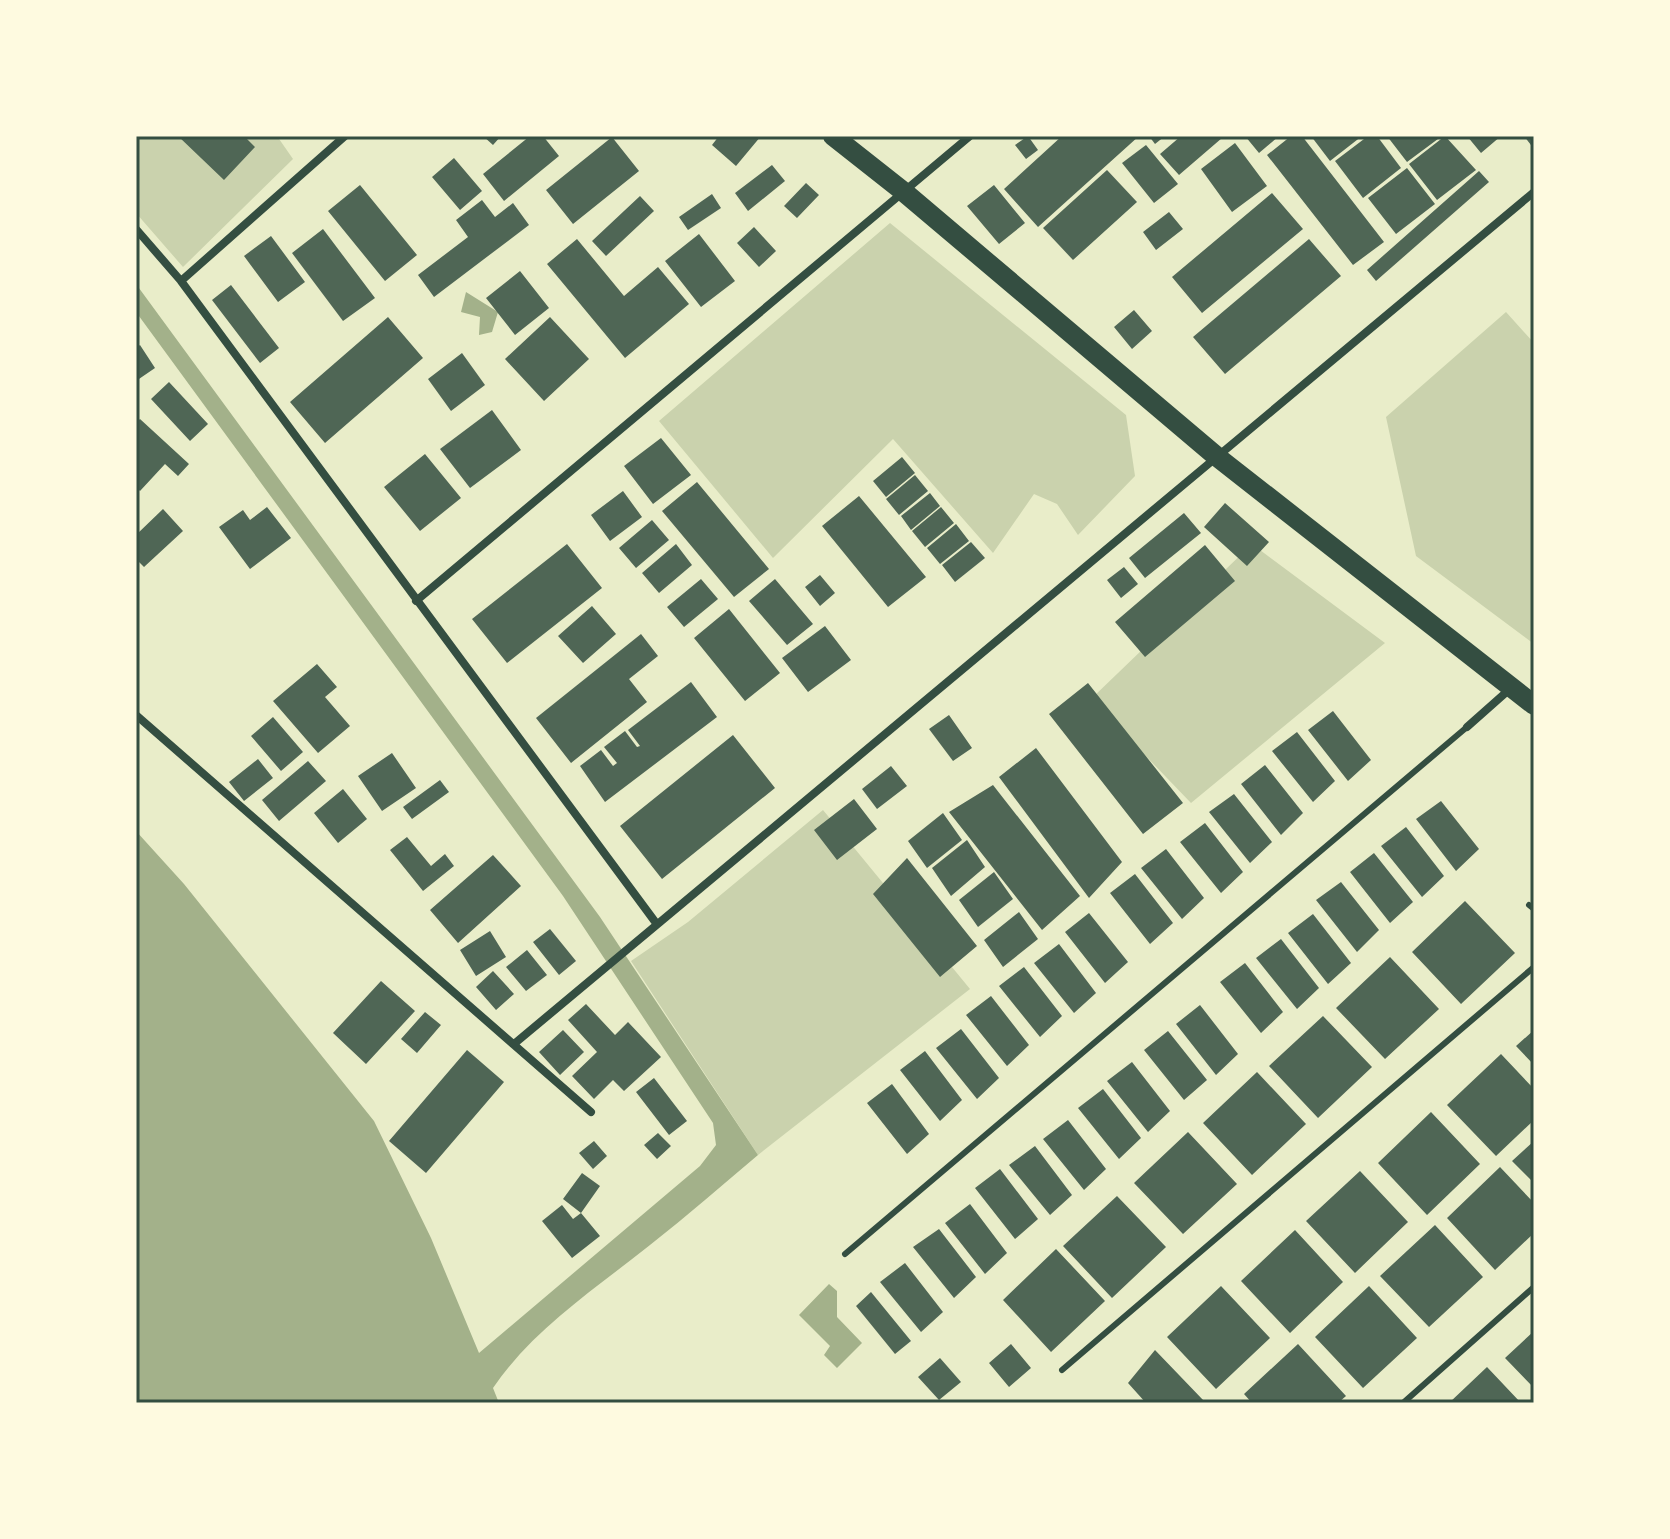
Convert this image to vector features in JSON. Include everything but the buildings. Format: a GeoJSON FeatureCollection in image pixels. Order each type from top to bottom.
{"type":"FeatureCollection","features":[{"type":"Feature","properties":{"kind":"main road"},"geometry":{"type":"LineString","coordinates":[[833,136],[904,192],[1216,456],[1534,705]]}},
{"type":"Feature","properties":{"kind":"street"},"geometry":{"type":"LineString","coordinates":[[181,281],[345,136]]}},
{"type":"Feature","properties":{"kind":"street"},"geometry":{"type":"LineString","coordinates":[[416,601],[970,136]]}},
{"type":"Feature","properties":{"kind":"street"},"geometry":{"type":"LineString","coordinates":[[514,1044],[590,977],[1534,192]]}},
{"type":"Feature","properties":{"kind":"street"},"geometry":{"type":"LineString","coordinates":[[136,229],[181,281],[656,923]]}},
{"type":"Feature","properties":{"kind":"street"},"geometry":{"type":"LineString","coordinates":[[1467,727],[1512,688]]}},
{"type":"Feature","properties":{"kind":"street"},"geometry":{"type":"LineString","coordinates":[[136,715],[591,1112]]}},
{"type":"Feature","properties":{"kind":"lane"},"geometry":{"type":"LineString","coordinates":[[845,1254],[1467,727]]}},
{"type":"Feature","properties":{"kind":"lane"},"geometry":{"type":"LineString","coordinates":[[1062,1370],[1534,967]]}},
{"type":"Feature","properties":{"kind":"lane"},"geometry":{"type":"LineString","coordinates":[[1403,1403],[1534,1287]]}},
{"type":"Feature","properties":{"kind":"shaded area"},"geometry":{"type":"Polygon","coordinates":[[[136,136],[277,136],[293,159],[183,267],[136,213],[136,136]]]}},
{"type":"Feature","properties":{"kind":"shaded area"},"geometry":{"type":"Polygon","coordinates":[[[890,223],[1126,415],[1135,476],[1078,535],[1057,504],[1034,494],[993,553],[893,439],[773,558],[659,421],[890,223]]]}},
{"type":"Feature","properties":{"kind":"shaded area"},"geometry":{"type":"Polygon","coordinates":[[[136,284],[600,917],[758,1155],[546,1328],[493,1388],[499,1403],[136,1403],[136,831],[184,884],[374,1121],[431,1238],[479,1353],[700,1166],[716,1145],[713,1123],[563,896],[136,312],[136,284]]]}},
{"type":"Feature","properties":{"kind":"shaded area"},"geometry":{"type":"Polygon","coordinates":[[[466,292],[498,312],[492,332],[479,335],[480,317],[461,312],[466,292]]]}},
{"type":"Feature","properties":{"kind":"shaded area"},"geometry":{"type":"Polygon","coordinates":[[[1506,312],[1534,343],[1534,644],[1416,556],[1386,417],[1506,312]]]}},
{"type":"Feature","properties":{"kind":"shaded area"},"geometry":{"type":"Polygon","coordinates":[[[1252,544],[1385,643],[1191,803],[1091,699],[1252,544]]]}},
{"type":"Feature","properties":{"kind":"shaded area"},"geometry":{"type":"Polygon","coordinates":[[[823,810],[970,989],[758,1155],[631,961],[688,922],[823,810]]]}},
{"type":"Feature","properties":{"kind":"shaded area"},"geometry":{"type":"Polygon","coordinates":[[[829,1284],[837,1291],[837,1317],[862,1343],[837,1368],[824,1355],[830,1346],[799,1315],[829,1284]]]}}]}
